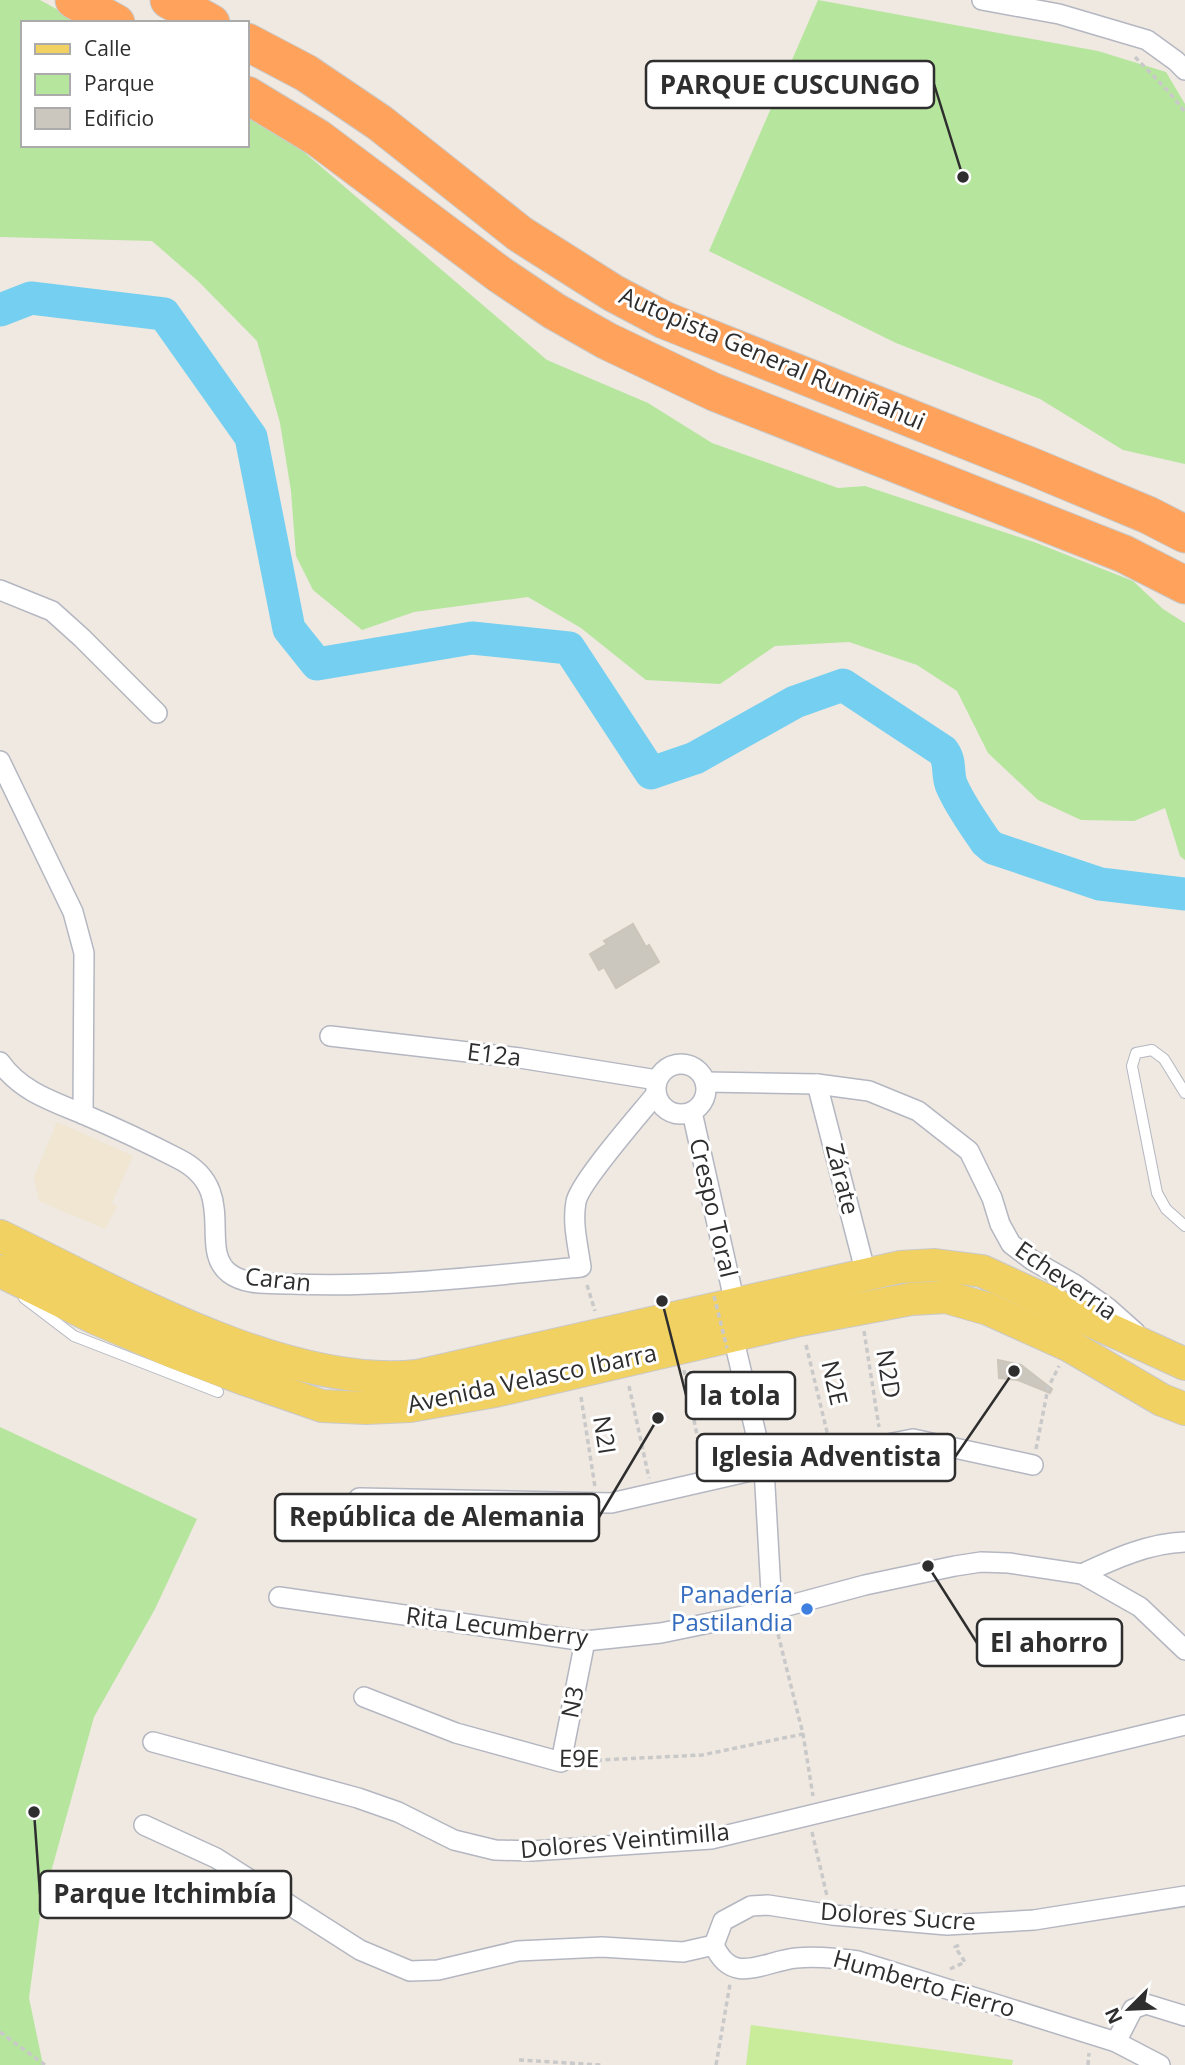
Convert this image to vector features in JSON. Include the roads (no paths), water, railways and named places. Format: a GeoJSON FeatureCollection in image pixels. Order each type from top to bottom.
{"type":"FeatureCollection","features":[{"type":"Feature","properties":{"kind":"highway"},"geometry":{"type":"LineString","coordinates":[[74,0],[112,21]]}},
{"type":"Feature","properties":{"kind":"highway"},"geometry":{"type":"LineString","coordinates":[[169,0],[207,21]]}},
{"type":"Feature","properties":{"kind":"highway","name":"Autopista General Rumiñahui"},"geometry":{"type":"LineString","coordinates":[[248,42],[306,73],[380,123],[520,234],[613,293],[664,320],[1135,509],[1185,534]]}},
{"type":"Feature","properties":{"kind":"highway","name":"Autopista General Rumiñahui"},"geometry":{"type":"LineString","coordinates":[[248,96],[317,138],[521,289],[607,341],[714,392],[1124,554],[1185,585]]}},
{"type":"Feature","properties":{"kind":"main road","name":"Avenida Velasco Ibarra"},"geometry":{"type":"LineString","coordinates":[[0,1236],[187,1324],[262,1354],[329,1371],[390,1378],[417,1376],[603,1335],[724,1300],[900,1267],[935,1265],[982,1271],[1171,1358]]}},
{"type":"Feature","properties":{"kind":"main road","name":"Avenida Velasco Ibarra"},"geometry":{"type":"LineString","coordinates":[[0,1271],[95,1318],[171,1351],[322,1406],[410,1406],[495,1391],[680,1348],[730,1342],[800,1320],[911,1299],[946,1297],[988,1309],[1070,1346],[1162,1400],[1185,1409]]}},
{"type":"Feature","properties":{"kind":"street"},"geometry":{"type":"LineString","coordinates":[[982,0],[1059,15],[1147,40],[1177,61],[1185,70]]}},
{"type":"Feature","properties":{"kind":"street"},"geometry":{"type":"LineString","coordinates":[[0,590],[52,611],[157,713]]}},
{"type":"Feature","properties":{"kind":"street"},"geometry":{"type":"LineString","coordinates":[[0,761],[73,912],[84,953],[83,1114]]}},
{"type":"Feature","properties":{"kind":"street","name":"E12a"},"geometry":{"type":"LineString","coordinates":[[330,1036],[520,1058],[656,1087]]}},
{"type":"Feature","properties":{"kind":"street","name":"Caran"},"geometry":{"type":"LineString","coordinates":[[0,1062],[9,1076],[42,1098],[83,1114],[182,1161],[203,1176],[214,1198],[218,1256],[228,1272],[246,1282],[327,1286],[414,1283],[581,1267],[575,1225],[576,1200],[656,1087]]}},
{"type":"Feature","properties":{"kind":"street"},"geometry":{"type":"LineString","coordinates":[[677,1064],[694,1068],[705,1082],[704,1099],[692,1112],[670,1112],[659,1101],[656,1087],[662,1072],[677,1064]]}},
{"type":"Feature","properties":{"kind":"street","name":"Echeverria"},"geometry":{"type":"LineString","coordinates":[[705,1082],[817,1084],[869,1091],[918,1111],[969,1150],[1011,1244],[1108,1308],[1171,1358]]}},
{"type":"Feature","properties":{"kind":"street","name":"Zárate"},"geometry":{"type":"LineString","coordinates":[[817,1084],[866,1274]]}},
{"type":"Feature","properties":{"kind":"street","name":"Crespo Toral"},"geometry":{"type":"LineString","coordinates":[[692,1112],[724,1300]]}},
{"type":"Feature","properties":{"kind":"street"},"geometry":{"type":"LineString","coordinates":[[730,1342],[764,1468],[772,1610]]}},
{"type":"Feature","properties":{"kind":"street"},"geometry":{"type":"LineString","coordinates":[[359,1498],[611,1503],[764,1468],[913,1439],[1033,1465]]}},
{"type":"Feature","properties":{"kind":"street"},"geometry":{"type":"LineString","coordinates":[[1082,1574],[1122,1555],[1173,1542],[1185,1542]]}},
{"type":"Feature","properties":{"kind":"street","name":"Rita Lecumberry"},"geometry":{"type":"LineString","coordinates":[[279,1597],[584,1641],[661,1633],[772,1610],[865,1585],[981,1562],[1009,1563],[1082,1574],[1140,1607],[1185,1650]]}},
{"type":"Feature","properties":{"kind":"street","name":"N3"},"geometry":{"type":"LineString","coordinates":[[561,1762],[584,1641]]}},
{"type":"Feature","properties":{"kind":"street","name":"E9E"},"geometry":{"type":"LineString","coordinates":[[363,1697],[456,1733],[561,1762]]}},
{"type":"Feature","properties":{"kind":"street","name":"Dolores Veintimilla"},"geometry":{"type":"LineString","coordinates":[[153,1742],[358,1798],[398,1812],[454,1840],[495,1850],[532,1851],[711,1839],[1185,1725]]}},
{"type":"Feature","properties":{"kind":"street"},"geometry":{"type":"LineString","coordinates":[[144,1825],[216,1858],[360,1950],[410,1971],[439,1970],[518,1951],[602,1947],[683,1952],[714,1945]]}},
{"type":"Feature","properties":{"kind":"street","name":"Dolores Sucre"},"geometry":{"type":"LineString","coordinates":[[714,1945],[723,1921],[751,1906],[768,1905],[832,1915],[947,1925],[1034,1920],[1185,1896]]}},
{"type":"Feature","properties":{"kind":"street","name":"Humberto Fierro"},"geometry":{"type":"LineString","coordinates":[[714,1945],[720,1958],[733,1966],[755,1969],[786,1959],[819,1956],[858,1961],[1116,2042],[1160,2065]]}},
{"type":"Feature","properties":{"kind":"street"},"geometry":{"type":"LineString","coordinates":[[1116,2042],[1133,2009],[1146,2004],[1185,2015]]}},
{"type":"Feature","properties":{"kind":"lane"},"geometry":{"type":"LineString","coordinates":[[1185,1093],[1164,1059],[1152,1050],[1136,1053],[1132,1066],[1157,1193],[1166,1209],[1185,1226]]}},
{"type":"Feature","properties":{"kind":"lane"},"geometry":{"type":"LineString","coordinates":[[0,1271],[21,1296],[74,1336],[218,1392]]}},
{"type":"Feature","properties":{"kind":"waterway"},"geometry":{"type":"LineString","coordinates":[[0,310],[31,298],[164,314],[251,437],[289,629],[317,664],[472,638],[569,648],[651,773],[695,758],[795,702],[843,685],[943,751],[951,784],[958,799],[986,842],[993,848],[1100,884],[1185,894]]}},
{"type":"Feature","properties":{"kind":"place","name":"PARQUE CUSCUNGO"},"geometry":{"type":"Point","coordinates":[963,177]}},
{"type":"Feature","properties":{"kind":"place","name":"la tola"},"geometry":{"type":"Point","coordinates":[662,1301]}},
{"type":"Feature","properties":{"kind":"place","name":"Iglesia Adventista"},"geometry":{"type":"Point","coordinates":[1014,1371]}},
{"type":"Feature","properties":{"kind":"place","name":"República de Alemania"},"geometry":{"type":"Point","coordinates":[658,1418]}},
{"type":"Feature","properties":{"kind":"place","name":"El ahorro"},"geometry":{"type":"Point","coordinates":[928,1566]}},
{"type":"Feature","properties":{"kind":"place","name":"Panadería Pastilandia"},"geometry":{"type":"Point","coordinates":[807,1609]}},
{"type":"Feature","properties":{"kind":"place","name":"Parque Itchimbía"},"geometry":{"type":"Point","coordinates":[34,1812]}}]}
